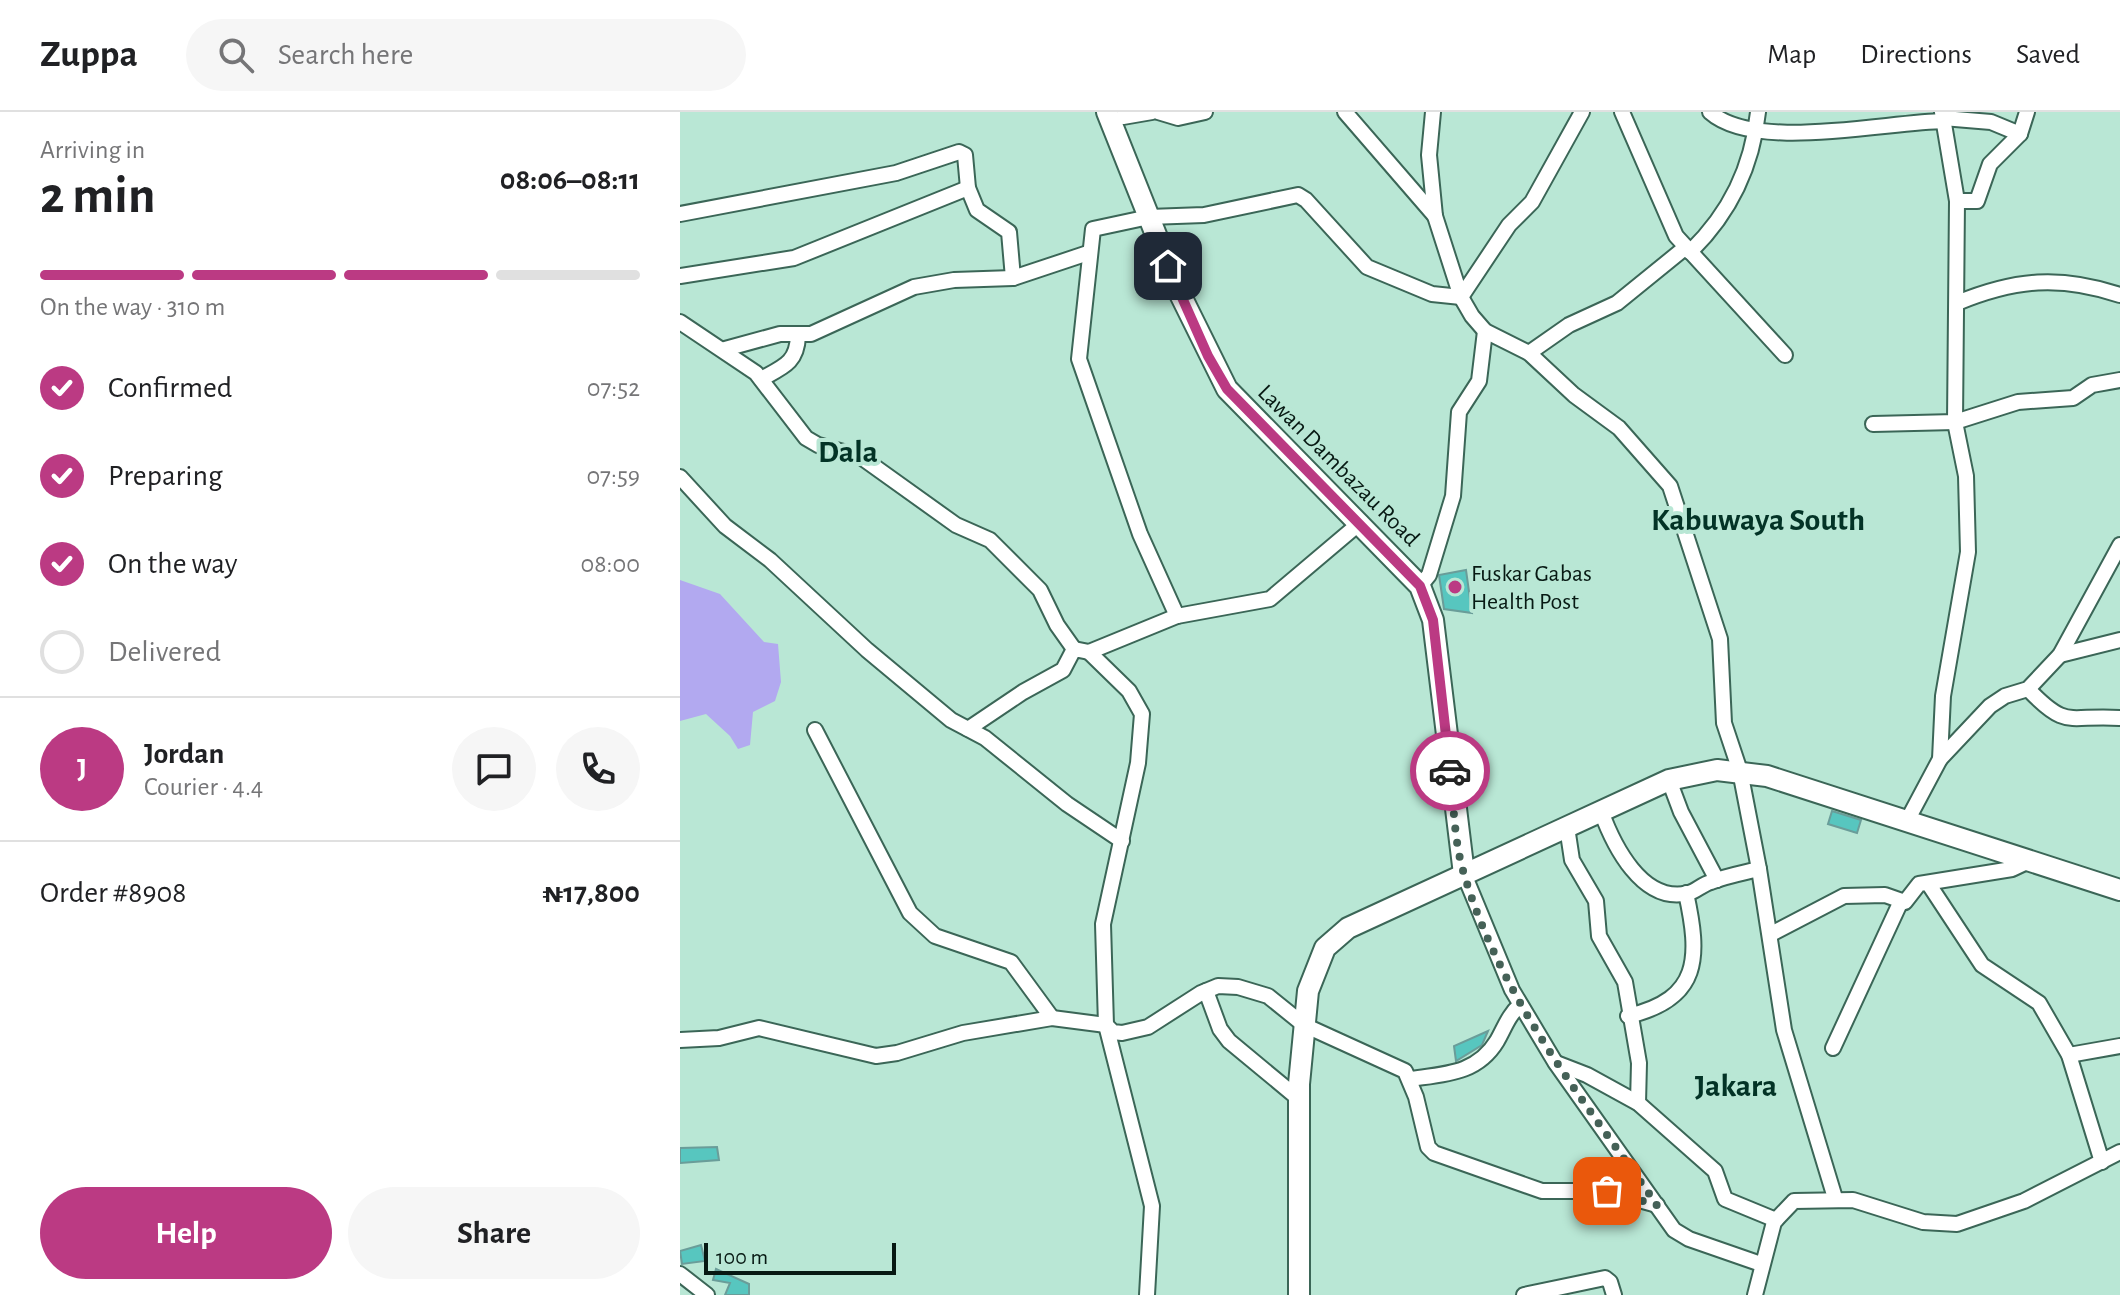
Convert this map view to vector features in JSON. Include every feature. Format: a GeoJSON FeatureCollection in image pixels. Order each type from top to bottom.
{"type":"FeatureCollection","features":[{"type":"Feature","properties":{"kind":"main road","name":"Lawan Dambazau Road"},"geometry":{"type":"LineString","coordinates":[[1117,116],[1149,217],[1202,343],[1227,389],[1361,522],[1420,586],[1433,620],[1464,874]]}},
{"type":"Feature","properties":{"kind":"main road"},"geometry":{"type":"LineString","coordinates":[[1299,1295],[1299,1099],[1304,1025],[1312,973],[1333,939],[1348,928],[1669,780],[1698,772],[1740,771],[1767,776],[2120,890]]}},
{"type":"Feature","properties":{"kind":"street"},"geometry":{"type":"LineString","coordinates":[[1117,116],[1155,112],[1178,118],[1205,112]]}},
{"type":"Feature","properties":{"kind":"street"},"geometry":{"type":"LineString","coordinates":[[1345,112],[1435,216]]}},
{"type":"Feature","properties":{"kind":"street"},"geometry":{"type":"LineString","coordinates":[[1433,112],[1429,155],[1435,216],[1461,297],[1485,331],[1529,353],[1574,395],[1619,428],[1670,486],[1720,639],[1724,723],[1740,771],[1771,934],[1784,1030],[1835,1198]]}},
{"type":"Feature","properties":{"kind":"street"},"geometry":{"type":"LineString","coordinates":[[1461,297],[1509,225],[1532,202],[1582,112]]}},
{"type":"Feature","properties":{"kind":"street"},"geometry":{"type":"LineString","coordinates":[[1622,112],[1662,211],[1688,250],[1785,355]]}},
{"type":"Feature","properties":{"kind":"street"},"geometry":{"type":"LineString","coordinates":[[1710,112],[1729,124],[1800,134],[1943,117],[1978,119],[2020,134]]}},
{"type":"Feature","properties":{"kind":"street"},"geometry":{"type":"LineString","coordinates":[[1529,353],[1569,325],[1617,303],[1688,250],[1731,205],[1755,142],[1758,112]]}},
{"type":"Feature","properties":{"kind":"street"},"geometry":{"type":"LineString","coordinates":[[1957,201],[1977,201],[1990,164],[2020,134],[2027,112]]}},
{"type":"Feature","properties":{"kind":"street"},"geometry":{"type":"LineString","coordinates":[[1940,759],[1943,696],[1968,552],[1966,476],[1955,422],[1957,201],[1943,117]]}},
{"type":"Feature","properties":{"kind":"street"},"geometry":{"type":"LineString","coordinates":[[680,214],[896,173],[955,152],[965,155],[968,188],[977,210],[1009,232],[1013,278]]}},
{"type":"Feature","properties":{"kind":"street"},"geometry":{"type":"LineString","coordinates":[[680,276],[794,258],[968,188]]}},
{"type":"Feature","properties":{"kind":"street"},"geometry":{"type":"LineString","coordinates":[[1177,616],[1140,534],[1079,359],[1090,234],[1097,226],[1149,217],[1204,215],[1298,195],[1367,267],[1432,294],[1461,297]]}},
{"type":"Feature","properties":{"kind":"street"},"geometry":{"type":"LineString","coordinates":[[725,349],[780,334],[811,334],[914,287],[954,280],[1013,278],[1088,253]]}},
{"type":"Feature","properties":{"kind":"street"},"geometry":{"type":"LineString","coordinates":[[1957,303],[2006,285],[2041,281],[2072,283],[2120,295]]}},
{"type":"Feature","properties":{"kind":"street"},"geometry":{"type":"LineString","coordinates":[[680,322],[725,349],[761,379],[806,438],[818,445],[861,457],[956,525],[990,540],[1040,590],[1074,649],[1089,652],[1124,685],[1142,714],[1138,763],[1103,924],[1106,1025],[1152,1206],[1147,1295]]}},
{"type":"Feature","properties":{"kind":"street"},"geometry":{"type":"LineString","coordinates":[[1420,586],[1429,575],[1453,496],[1459,412],[1479,381],[1485,331]]}},
{"type":"Feature","properties":{"kind":"street"},"geometry":{"type":"LineString","coordinates":[[761,379],[790,364],[797,353],[798,336]]}},
{"type":"Feature","properties":{"kind":"street"},"geometry":{"type":"LineString","coordinates":[[1873,424],[1955,422],[2018,402],[2073,398],[2092,385],[2120,380]]}},
{"type":"Feature","properties":{"kind":"street"},"geometry":{"type":"LineString","coordinates":[[680,477],[695,496],[867,650],[951,720],[985,738],[1067,804],[1122,841]]}},
{"type":"Feature","properties":{"kind":"street"},"geometry":{"type":"LineString","coordinates":[[680,503],[695,496]]}},
{"type":"Feature","properties":{"kind":"street"},"geometry":{"type":"LineString","coordinates":[[1089,652],[1177,616],[1270,599],[1361,522]]}},
{"type":"Feature","properties":{"kind":"street"},"geometry":{"type":"LineString","coordinates":[[1907,821],[1940,759],[1990,706],[2005,696],[2028,689],[2060,655],[2120,545]]}},
{"type":"Feature","properties":{"kind":"street"},"geometry":{"type":"LineString","coordinates":[[2060,655],[2120,640]]}},
{"type":"Feature","properties":{"kind":"street"},"geometry":{"type":"LineString","coordinates":[[968,729],[1023,692],[1063,670],[1074,649]]}},
{"type":"Feature","properties":{"kind":"street"},"geometry":{"type":"LineString","coordinates":[[2028,689],[2051,713],[2062,719],[2120,718]]}},
{"type":"Feature","properties":{"kind":"street"},"geometry":{"type":"LineString","coordinates":[[815,730],[910,913],[935,936],[1011,962],[1052,1018]]}},
{"type":"Feature","properties":{"kind":"street"},"geometry":{"type":"LineString","coordinates":[[1669,780],[1681,812],[1717,880]]}},
{"type":"Feature","properties":{"kind":"street"},"geometry":{"type":"LineString","coordinates":[[1601,811],[1612,842],[1641,878],[1674,894],[1686,893],[1717,880],[1759,869]]}},
{"type":"Feature","properties":{"kind":"street"},"geometry":{"type":"LineString","coordinates":[[1567,827],[1572,860],[1596,901],[1599,936],[1625,982],[1628,1016],[1639,1063],[1638,1103]]}},
{"type":"Feature","properties":{"kind":"street"},"geometry":{"type":"LineString","coordinates":[[1771,934],[1844,896],[1885,895],[1907,901],[1916,885],[1955,876],[2012,869],[2029,861]]}},
{"type":"Feature","properties":{"kind":"street"},"geometry":{"type":"LineString","coordinates":[[1464,874],[1520,1005],[1555,1062],[1674,1230],[1689,1239],[1761,1264]]}},
{"type":"Feature","properties":{"kind":"street"},"geometry":{"type":"LineString","coordinates":[[1928,883],[1982,965],[1994,976],[2033,996],[2069,1055],[2102,1162]]}},
{"type":"Feature","properties":{"kind":"street"},"geometry":{"type":"LineString","coordinates":[[1628,1016],[1661,1006],[1688,982],[1695,949],[1686,893]]}},
{"type":"Feature","properties":{"kind":"street"},"geometry":{"type":"LineString","coordinates":[[1833,1048],[1901,901]]}},
{"type":"Feature","properties":{"kind":"street"},"geometry":{"type":"LineString","coordinates":[[680,1040],[719,1038],[759,1028],[876,1056],[897,1053],[963,1033],[1052,1018],[1106,1025],[1122,1033],[1148,1027],[1218,986],[1252,990],[1285,1006],[1304,1025],[1405,1071],[1410,1079],[1428,1147],[1434,1153],[1542,1191],[1607,1191],[1657,1205]]}},
{"type":"Feature","properties":{"kind":"street"},"geometry":{"type":"LineString","coordinates":[[1206,991],[1220,1029],[1229,1041],[1299,1099]]}},
{"type":"Feature","properties":{"kind":"street"},"geometry":{"type":"LineString","coordinates":[[1410,1079],[1470,1069],[1488,1055],[1509,1015],[1520,1005]]}},
{"type":"Feature","properties":{"kind":"street"},"geometry":{"type":"LineString","coordinates":[[2069,1055],[2120,1046]]}},
{"type":"Feature","properties":{"kind":"street"},"geometry":{"type":"LineString","coordinates":[[1555,1062],[1587,1075],[1638,1103],[1715,1171],[1725,1199],[1776,1220]]}},
{"type":"Feature","properties":{"kind":"street"},"geometry":{"type":"LineString","coordinates":[[1755,1295],[1761,1264],[1776,1220],[1794,1201],[1853,1200],[1923,1222],[1957,1224],[2024,1201],[2120,1152]]}},
{"type":"Feature","properties":{"kind":"street"},"geometry":{"type":"LineString","coordinates":[[680,1274],[707,1295]]}},
{"type":"Feature","properties":{"kind":"street"},"geometry":{"type":"LineString","coordinates":[[1524,1295],[1605,1278],[1610,1282],[1614,1295]]}},
{"type":"Feature","properties":{"kind":"shaded area"},"geometry":{"type":"Polygon","coordinates":[[[680,580],[720,594],[764,642],[778,644],[781,682],[775,701],[753,712],[750,745],[738,749],[730,736],[706,714],[680,721],[680,580]]]}},
{"type":"Feature","properties":{"kind":"building","name":"Fuskar Gabas Health Post"},"geometry":{"type":"Polygon","coordinates":[[[1466,570],[1472,613],[1444,609],[1439,575],[1466,570]]]}},
{"type":"Feature","properties":{"kind":"building"},"geometry":{"type":"Polygon","coordinates":[[[1832,811],[1861,820],[1857,833],[1828,824],[1832,811]]]}},
{"type":"Feature","properties":{"kind":"building"},"geometry":{"type":"Polygon","coordinates":[[[1488,1031],[1482,1045],[1456,1061],[1454,1046],[1488,1031]]]}},
{"type":"Feature","properties":{"kind":"building"},"geometry":{"type":"Polygon","coordinates":[[[717,1147],[719,1160],[680,1163],[680,1148],[717,1147]]]}},
{"type":"Feature","properties":{"kind":"building"},"geometry":{"type":"Polygon","coordinates":[[[701,1245],[705,1261],[682,1264],[680,1251],[701,1245]]]}},
{"type":"Feature","properties":{"kind":"building"},"geometry":{"type":"Polygon","coordinates":[[[716,1269],[749,1284],[749,1295],[725,1295],[730,1283],[713,1280],[716,1269]]]}},
{"type":"Feature","properties":{"kind":"way so far"},"geometry":{"type":"LineString","coordinates":[[1450,771],[1464,874],[1512,990],[1555,1062],[1657,1205],[1607,1191]]}},
{"type":"Feature","properties":{"kind":"place","name":"Fuskar Gabas Health Post"},"geometry":{"type":"Point","coordinates":[1455,587]}},
{"type":"Feature","properties":{"kind":"district","name":"Dala"},"geometry":{"type":"Point","coordinates":[848,451]}},
{"type":"Feature","properties":{"kind":"district","name":"Kabuwaya South"},"geometry":{"type":"Point","coordinates":[1758,519]}},
{"type":"Feature","properties":{"kind":"district","name":"Jakara"},"geometry":{"type":"Point","coordinates":[1736,1085]}},
{"type":"Feature","properties":{"kind":"route"},"geometry":{"type":"LineString","coordinates":[[1168,266],[1208,356],[1227,389],[1361,522],[1420,586],[1433,620],[1450,771]]}}]}
